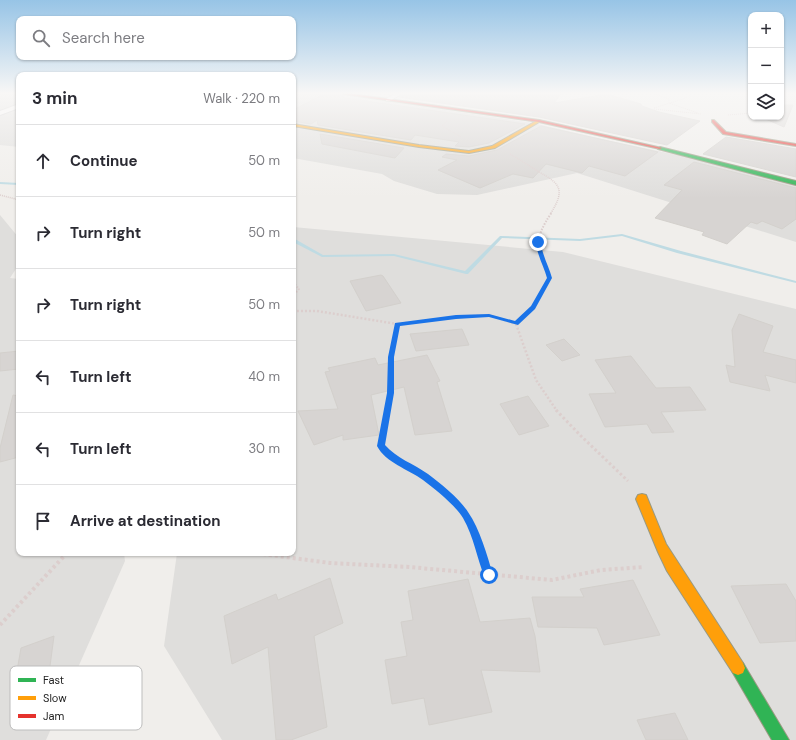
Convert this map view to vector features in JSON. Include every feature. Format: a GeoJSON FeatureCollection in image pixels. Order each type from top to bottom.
{"type":"FeatureCollection","features":[{"type":"Feature","properties":{"kind":"street"},"geometry":{"type":"LineString","coordinates":[[314,129],[419,146],[469,152],[493,148],[526,129]]}},
{"type":"Feature","properties":{"kind":"street"},"geometry":{"type":"LineString","coordinates":[[573,129],[660,148],[796,183]]}},
{"type":"Feature","properties":{"kind":"street"},"geometry":{"type":"LineString","coordinates":[[721,129],[725,133],[729,134],[796,145]]}},
{"type":"Feature","properties":{"kind":"street"},"geometry":{"type":"LineString","coordinates":[[642,499],[662,548],[672,566],[738,668],[781,740]]}},
{"type":"Feature","properties":{"kind":"path"},"geometry":{"type":"LineString","coordinates":[[446,129],[463,138]]}},
{"type":"Feature","properties":{"kind":"path"},"geometry":{"type":"LineString","coordinates":[[493,148],[511,155],[555,181],[559,193],[553,210],[544,224],[542,236],[538,242],[538,249],[545,262],[550,278],[534,307],[516,324]]}},
{"type":"Feature","properties":{"kind":"path"},"geometry":{"type":"LineString","coordinates":[[0,195],[16,199]]}},
{"type":"Feature","properties":{"kind":"path"},"geometry":{"type":"LineString","coordinates":[[296,311],[317,311],[397,324],[456,317],[489,316],[516,324]]}},
{"type":"Feature","properties":{"kind":"path"},"geometry":{"type":"LineString","coordinates":[[397,324],[391,357],[391,393],[381,446],[387,454],[426,477],[447,495],[465,515],[478,543],[489,575]]}},
{"type":"Feature","properties":{"kind":"path"},"geometry":{"type":"LineString","coordinates":[[516,324],[538,385],[546,398],[569,423],[638,491],[642,499]]}},
{"type":"Feature","properties":{"kind":"path"},"geometry":{"type":"LineString","coordinates":[[0,625],[65,556]]}},
{"type":"Feature","properties":{"kind":"path"},"geometry":{"type":"LineString","coordinates":[[280,556],[330,563],[409,567],[552,580],[601,570],[672,566]]}},
{"type":"Feature","properties":{"kind":"shaded area"},"geometry":{"type":"Polygon","coordinates":[[[0,129],[16,129],[16,147],[0,145],[0,129]]]}},
{"type":"Feature","properties":{"kind":"shaded area"},"geometry":{"type":"Polygon","coordinates":[[[296,129],[557,129],[796,180],[796,242],[577,173],[477,195],[437,194],[394,181],[382,174],[296,159],[296,129]]]}},
{"type":"Feature","properties":{"kind":"shaded area"},"geometry":{"type":"Polygon","coordinates":[[[0,215],[16,234],[16,269],[10,278],[16,279],[16,556],[124,556],[125,561],[79,666],[10,666],[10,730],[50,730],[46,740],[0,740],[0,215]]]}},
{"type":"Feature","properties":{"kind":"shaded area"},"geometry":{"type":"Polygon","coordinates":[[[296,227],[563,252],[796,309],[796,740],[222,740],[164,646],[177,556],[296,556],[296,227]]]}},
{"type":"Feature","properties":{"kind":"building"},"geometry":{"type":"Polygon","coordinates":[[[340,129],[516,129],[489,143],[469,147],[455,146],[459,142],[415,135],[411,140],[340,129]]]}},
{"type":"Feature","properties":{"kind":"building"},"geometry":{"type":"Polygon","coordinates":[[[536,129],[552,129],[658,152],[625,176],[589,166],[582,173],[546,164],[533,178],[513,174],[480,188],[438,170],[457,160],[442,157],[446,154],[469,156],[497,150],[536,129]]]}},
{"type":"Feature","properties":{"kind":"building"},"geometry":{"type":"Polygon","coordinates":[[[592,129],[690,129],[667,145],[592,129]]]}},
{"type":"Feature","properties":{"kind":"building"},"geometry":{"type":"Polygon","coordinates":[[[320,134],[404,148],[395,158],[322,144],[320,134]]]}},
{"type":"Feature","properties":{"kind":"building"},"geometry":{"type":"Polygon","coordinates":[[[726,137],[796,149],[796,177],[703,154],[726,137]]]}},
{"type":"Feature","properties":{"kind":"building"},"geometry":{"type":"Polygon","coordinates":[[[694,162],[796,188],[796,219],[782,229],[762,221],[757,224],[751,222],[727,244],[702,235],[704,232],[655,218],[682,190],[664,185],[694,162]]]}},
{"type":"Feature","properties":{"kind":"building"},"geometry":{"type":"Polygon","coordinates":[[[381,275],[401,303],[366,311],[350,281],[381,275]]]}},
{"type":"Feature","properties":{"kind":"building"},"geometry":{"type":"Polygon","coordinates":[[[739,314],[773,326],[763,352],[796,360],[796,383],[765,375],[770,391],[730,382],[726,365],[735,367],[732,330],[739,314]]]}},
{"type":"Feature","properties":{"kind":"building"},"geometry":{"type":"Polygon","coordinates":[[[462,329],[469,345],[416,351],[410,334],[462,329]]]}},
{"type":"Feature","properties":{"kind":"building"},"geometry":{"type":"Polygon","coordinates":[[[564,339],[580,355],[562,361],[546,345],[564,339]]]}},
{"type":"Feature","properties":{"kind":"building"},"geometry":{"type":"Polygon","coordinates":[[[16,351],[16,369],[0,371],[0,353],[16,351]]]}},
{"type":"Feature","properties":{"kind":"building"},"geometry":{"type":"Polygon","coordinates":[[[427,355],[440,381],[437,382],[452,431],[415,435],[404,387],[371,395],[379,435],[343,440],[343,435],[314,445],[298,411],[338,409],[325,372],[330,371],[328,368],[375,358],[378,365],[427,355]]]}},
{"type":"Feature","properties":{"kind":"building"},"geometry":{"type":"Polygon","coordinates":[[[631,356],[656,388],[690,387],[706,410],[661,412],[674,432],[652,433],[647,424],[605,427],[589,394],[616,393],[595,360],[631,356]]]}},
{"type":"Feature","properties":{"kind":"building"},"geometry":{"type":"Polygon","coordinates":[[[13,395],[16,396],[16,458],[0,462],[0,448],[13,395]]]}},
{"type":"Feature","properties":{"kind":"building"},"geometry":{"type":"Polygon","coordinates":[[[528,396],[549,426],[519,435],[500,404],[528,396]]]}},
{"type":"Feature","properties":{"kind":"building"},"geometry":{"type":"Polygon","coordinates":[[[330,578],[343,623],[314,636],[327,727],[291,740],[276,740],[268,647],[232,664],[224,616],[276,594],[278,600],[330,578]]]}},
{"type":"Feature","properties":{"kind":"building"},"geometry":{"type":"Polygon","coordinates":[[[468,579],[480,622],[530,618],[535,636],[540,672],[481,670],[492,712],[429,725],[424,698],[392,704],[385,660],[407,656],[401,622],[413,620],[408,591],[468,579]]]}},
{"type":"Feature","properties":{"kind":"building"},"geometry":{"type":"Polygon","coordinates":[[[633,580],[660,635],[604,645],[597,628],[538,627],[532,597],[584,597],[580,589],[633,580]]]}},
{"type":"Feature","properties":{"kind":"building"},"geometry":{"type":"Polygon","coordinates":[[[786,584],[796,601],[796,641],[760,643],[731,586],[786,584]]]}},
{"type":"Feature","properties":{"kind":"building"},"geometry":{"type":"Polygon","coordinates":[[[54,636],[50,666],[18,666],[21,648],[54,636]]]}},
{"type":"Feature","properties":{"kind":"building"},"geometry":{"type":"Polygon","coordinates":[[[675,713],[688,740],[646,740],[637,720],[675,713]]]}},
{"type":"Feature","properties":{"kind":"waterway"},"geometry":{"type":"LineString","coordinates":[[0,183],[16,184]]}},
{"type":"Feature","properties":{"kind":"waterway"},"geometry":{"type":"LineString","coordinates":[[296,242],[322,256],[394,255],[466,273],[501,237],[580,240],[622,235],[679,252],[796,282]]}},
{"type":"Feature","properties":{"kind":"traffic: fast"},"geometry":{"type":"LineString","coordinates":[[660,148],[796,183]]}},
{"type":"Feature","properties":{"kind":"traffic: fast"},"geometry":{"type":"LineString","coordinates":[[738,668],[781,740]]}},
{"type":"Feature","properties":{"kind":"traffic: slow"},"geometry":{"type":"LineString","coordinates":[[314,129],[419,146],[469,152],[493,147],[526,129]]}},
{"type":"Feature","properties":{"kind":"traffic: slow"},"geometry":{"type":"LineString","coordinates":[[642,499],[662,548],[672,566],[738,668]]}},
{"type":"Feature","properties":{"kind":"traffic: jam"},"geometry":{"type":"LineString","coordinates":[[573,129],[660,148]]}},
{"type":"Feature","properties":{"kind":"traffic: jam"},"geometry":{"type":"LineString","coordinates":[[721,129],[725,133],[796,145]]}},
{"type":"Feature","properties":{"kind":"route"},"geometry":{"type":"LineString","coordinates":[[489,575],[478,543],[465,515],[447,495],[426,477],[387,454],[381,446],[391,393],[391,357],[397,324],[456,317],[489,316],[498,317],[516,324],[534,307],[550,278],[545,262],[538,249],[538,242]]}}]}
